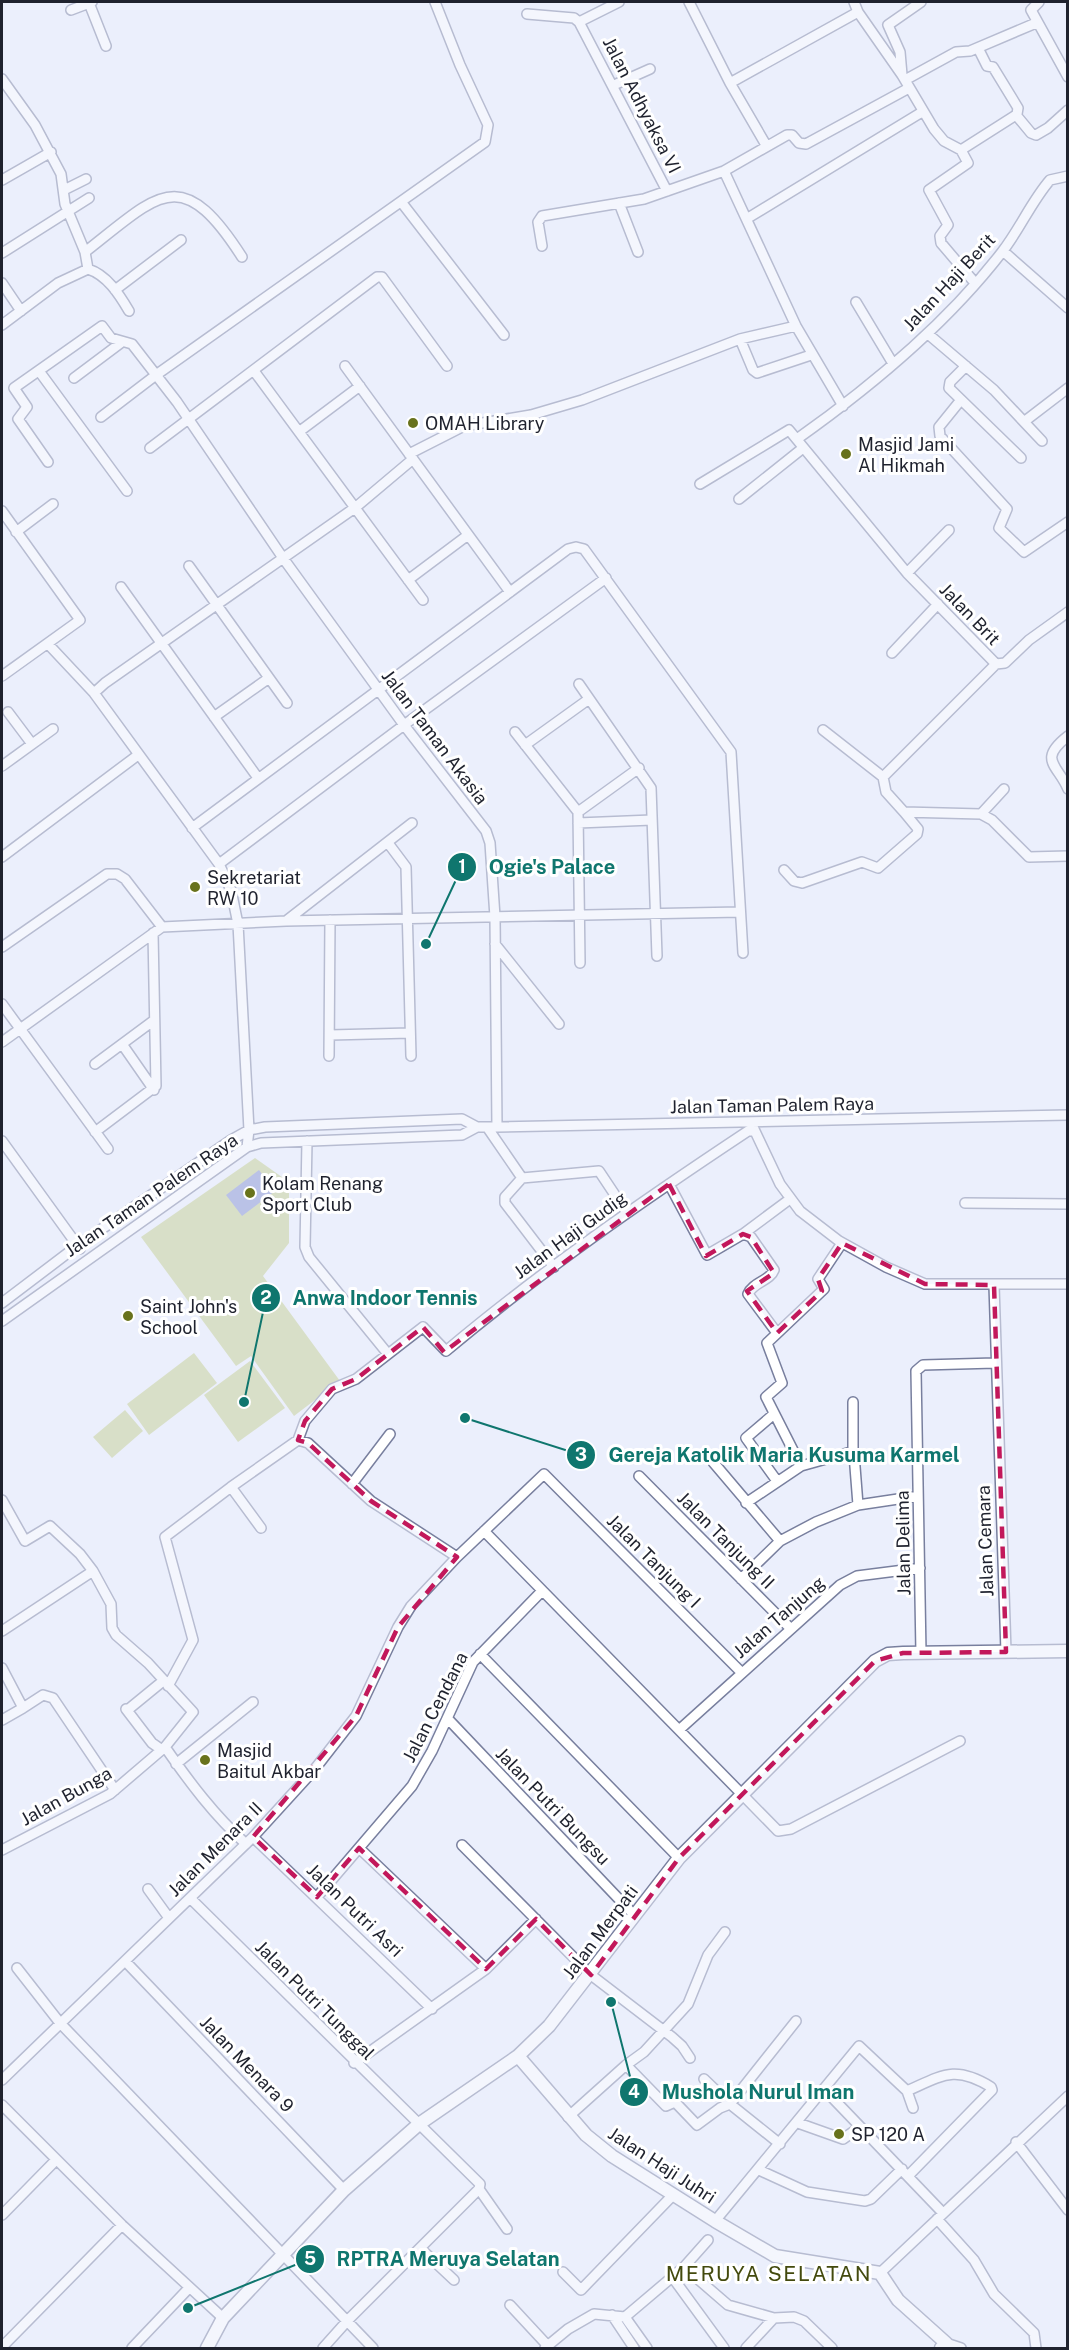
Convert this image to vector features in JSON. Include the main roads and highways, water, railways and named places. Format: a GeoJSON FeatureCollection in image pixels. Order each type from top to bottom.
{"type":"FeatureCollection","features":[{"type":"Feature","properties":{"kind":"water","name":"Kolam Renang Sport Club"},"geometry":{"type":"Polygon","coordinates":[[[259,1170],[275,1191],[242,1216],[226,1195],[259,1170]]]}},
{"type":"Feature","properties":{"kind":"place","name":"OMAH Library"},"geometry":{"type":"Point","coordinates":[413,423]}},
{"type":"Feature","properties":{"kind":"place","name":"Masjid Jami Al Hikmah"},"geometry":{"type":"Point","coordinates":[846,454]}},
{"type":"Feature","properties":{"kind":"place","name":"Sekretariat RW 10"},"geometry":{"type":"Point","coordinates":[195,887]}},
{"type":"Feature","properties":{"kind":"place","name":"Ogie's Palace"},"geometry":{"type":"Point","coordinates":[426,944]}},
{"type":"Feature","properties":{"kind":"place","name":"Kolam Renang Sport Club"},"geometry":{"type":"Point","coordinates":[250,1193]}},
{"type":"Feature","properties":{"kind":"place","name":"Saint John's School"},"geometry":{"type":"Point","coordinates":[128,1316]}},
{"type":"Feature","properties":{"kind":"place","name":"Anwa Indoor Tennis"},"geometry":{"type":"Point","coordinates":[244,1402]}},
{"type":"Feature","properties":{"kind":"place","name":"Gereja Katolik Maria Kusuma Karmel"},"geometry":{"type":"Point","coordinates":[465,1418]}},
{"type":"Feature","properties":{"kind":"place","name":"Masjid Baitul Akbar"},"geometry":{"type":"Point","coordinates":[205,1760]}},
{"type":"Feature","properties":{"kind":"place","name":"Mushola Nurul Iman"},"geometry":{"type":"Point","coordinates":[611,2002]}},
{"type":"Feature","properties":{"kind":"place","name":"SP 120 A"},"geometry":{"type":"Point","coordinates":[839,2134]}},
{"type":"Feature","properties":{"kind":"place","name":"RPTRA Meruya Selatan"},"geometry":{"type":"Point","coordinates":[188,2308]}},
{"type":"Feature","properties":{"kind":"district","name":"MERUYA SELATAN"},"geometry":{"type":"Point","coordinates":[769,2273]}}]}
